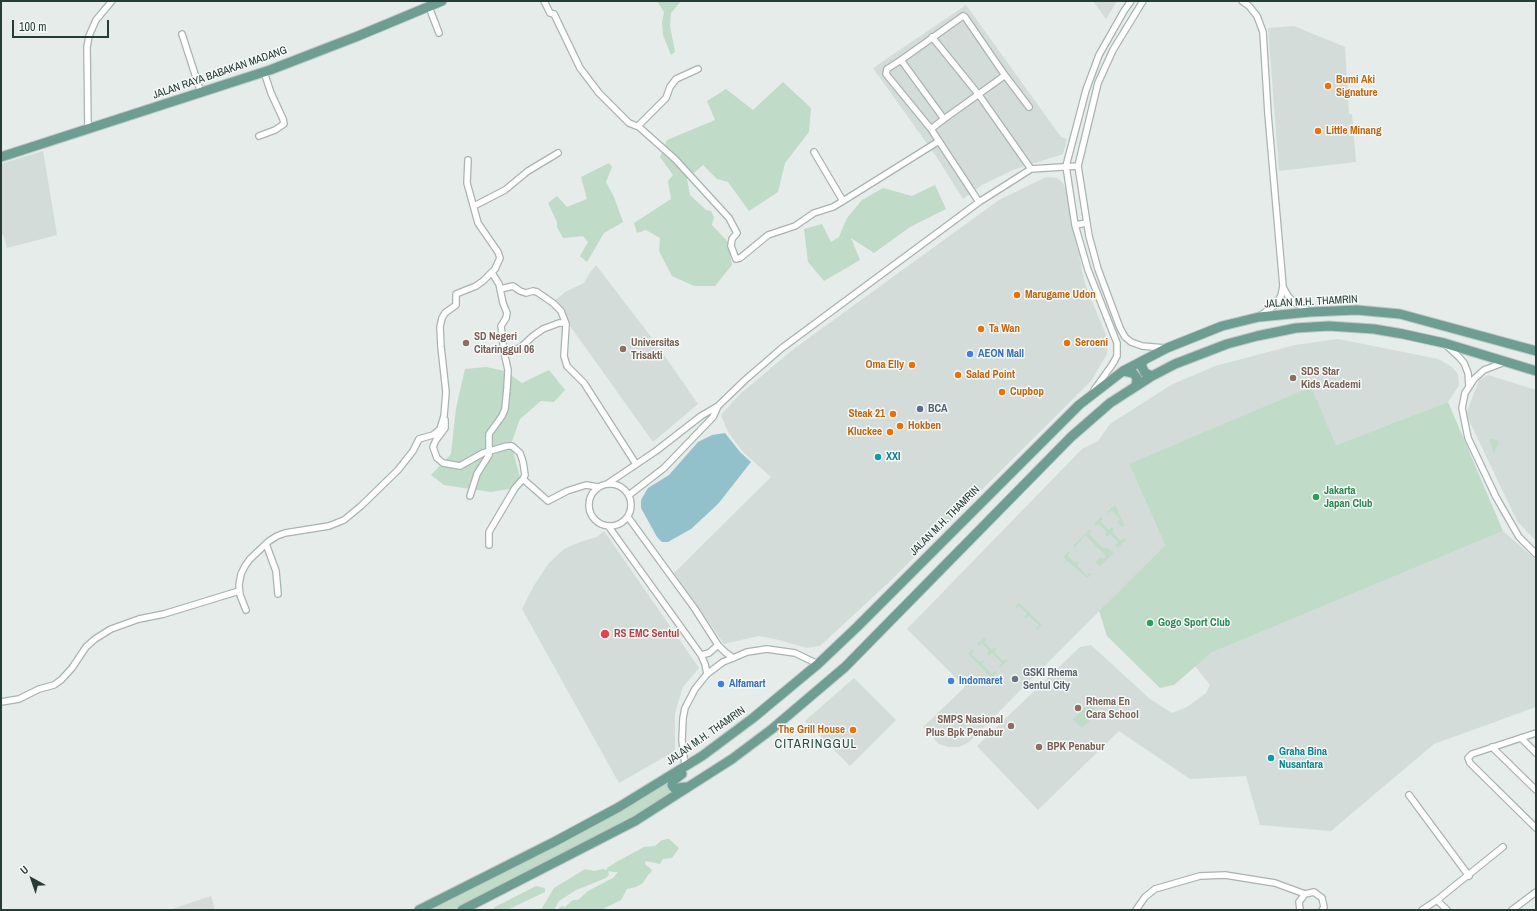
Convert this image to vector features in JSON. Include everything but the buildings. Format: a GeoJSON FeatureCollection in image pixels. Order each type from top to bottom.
{"type":"FeatureCollection","features":[{"type":"Feature","properties":{"kind":"main road","name":"JALAN RAYA BABAKAN MADANG"},"geometry":{"type":"LineString","coordinates":[[1,157],[264,72],[425,6],[442,1]]}},
{"type":"Feature","properties":{"kind":"main road","name":"JALAN M.H. THAMRIN"},"geometry":{"type":"LineString","coordinates":[[419,910],[554,842],[619,807],[702,756],[753,718],[818,664],[857,627],[1060,422],[1092,394],[1123,371],[1167,348],[1222,326],[1259,317],[1310,312],[1357,310],[1400,314],[1536,351]]}},
{"type":"Feature","properties":{"kind":"main road"},"geometry":{"type":"LineString","coordinates":[[1329,311],[1329,326]]}},
{"type":"Feature","properties":{"kind":"main road"},"geometry":{"type":"LineString","coordinates":[[462,910],[635,821],[698,781],[772,730],[845,667],[1071,436],[1110,403],[1152,376],[1175,364],[1227,344],[1257,336],[1296,328],[1329,326],[1374,329],[1444,343],[1536,371]]}},
{"type":"Feature","properties":{"kind":"main road"},"geometry":{"type":"LineString","coordinates":[[1142,361],[1142,367],[1145,374],[1152,376]]}},
{"type":"Feature","properties":{"kind":"main road"},"geometry":{"type":"LineString","coordinates":[[1123,371],[1133,373],[1137,378],[1136,386]]}},
{"type":"Feature","properties":{"kind":"main road"},"geometry":{"type":"LineString","coordinates":[[698,781],[678,788],[674,788],[672,785],[673,781],[694,765],[702,756]]}},
{"type":"Feature","properties":{"kind":"street"},"geometry":{"type":"LineString","coordinates":[[88,129],[87,47],[89,36],[96,20],[112,1]]}},
{"type":"Feature","properties":{"kind":"street"},"geometry":{"type":"LineString","coordinates":[[544,1],[550,13],[554,14],[578,64],[606,101],[628,122],[638,126],[675,159],[729,218],[738,233],[732,239],[731,246],[736,258],[740,258],[768,235],[795,226],[814,213],[833,207],[939,141]]}},
{"type":"Feature","properties":{"kind":"street"},"geometry":{"type":"LineString","coordinates":[[1092,394],[1117,356],[1117,344],[1091,280],[1075,225],[1066,166],[1086,90],[1100,55],[1131,1]]}},
{"type":"Feature","properties":{"kind":"street"},"geometry":{"type":"LineString","coordinates":[[1143,1],[1113,50],[1098,83],[1078,166],[1087,222],[1098,269],[1120,328],[1125,337],[1132,342],[1142,346],[1167,348]]}},
{"type":"Feature","properties":{"kind":"street"},"geometry":{"type":"LineString","coordinates":[[1242,1],[1249,6],[1257,16],[1262,32],[1283,286],[1281,296],[1274,306],[1259,317]]}},
{"type":"Feature","properties":{"kind":"street"},"geometry":{"type":"LineString","coordinates":[[425,6],[439,33]]}},
{"type":"Feature","properties":{"kind":"street"},"geometry":{"type":"LineString","coordinates":[[979,202],[931,129],[886,74],[887,70],[960,17],[965,18],[1029,108]]}},
{"type":"Feature","properties":{"kind":"street"},"geometry":{"type":"LineString","coordinates":[[182,34],[201,93]]}},
{"type":"Feature","properties":{"kind":"street"},"geometry":{"type":"LineString","coordinates":[[932,37],[979,95],[1031,169]]}},
{"type":"Feature","properties":{"kind":"street"},"geometry":{"type":"LineString","coordinates":[[901,60],[944,120]]}},
{"type":"Feature","properties":{"kind":"street"},"geometry":{"type":"LineString","coordinates":[[638,126],[666,98],[670,87],[676,79],[698,69]]}},
{"type":"Feature","properties":{"kind":"street"},"geometry":{"type":"LineString","coordinates":[[259,136],[275,130],[284,124],[264,72]]}},
{"type":"Feature","properties":{"kind":"street"},"geometry":{"type":"LineString","coordinates":[[931,129],[1002,78],[1004,74]]}},
{"type":"Feature","properties":{"kind":"street"},"geometry":{"type":"LineString","coordinates":[[814,152],[843,201]]}},
{"type":"Feature","properties":{"kind":"street"},"geometry":{"type":"LineString","coordinates":[[474,206],[505,190],[528,171],[558,153]]}},
{"type":"Feature","properties":{"kind":"street"},"geometry":{"type":"LineString","coordinates":[[246,610],[239,591],[239,585],[245,566],[266,544],[284,533],[329,526],[344,520],[394,475],[408,457],[419,439],[433,435],[439,431],[442,426],[446,392],[441,347],[440,327],[442,318],[445,313],[456,305],[456,294],[480,284],[492,274],[498,265],[500,258],[498,252],[478,223],[467,183],[468,160]]}},
{"type":"Feature","properties":{"kind":"street"},"geometry":{"type":"LineString","coordinates":[[523,479],[548,501],[567,491],[586,485],[598,487],[607,484],[676,436],[701,416],[718,406],[750,375],[788,343],[979,202],[1031,169],[1078,166]]}},
{"type":"Feature","properties":{"kind":"street"},"geometry":{"type":"LineString","coordinates":[[1075,225],[1087,222]]}},
{"type":"Feature","properties":{"kind":"street"},"geometry":{"type":"LineString","coordinates":[[470,496],[477,474],[490,451],[489,434],[499,422],[505,409],[508,370],[501,326],[507,313],[502,303],[497,281],[492,274]]}},
{"type":"Feature","properties":{"kind":"street"},"geometry":{"type":"LineString","coordinates":[[500,289],[513,286],[526,293],[536,292],[553,303],[561,311],[566,324],[564,356],[567,366],[569,370],[584,383],[636,464]]}},
{"type":"Feature","properties":{"kind":"street"},"geometry":{"type":"LineString","coordinates":[[1283,286],[1288,296],[1294,302],[1310,312]]}},
{"type":"Feature","properties":{"kind":"street"},"geometry":{"type":"LineString","coordinates":[[504,352],[520,348],[538,332],[544,329],[559,323],[566,324]]}},
{"type":"Feature","properties":{"kind":"street"},"geometry":{"type":"LineString","coordinates":[[1444,343],[1459,356],[1464,363],[1468,373],[1469,386]]}},
{"type":"Feature","properties":{"kind":"street"},"geometry":{"type":"LineString","coordinates":[[1505,362],[1484,370],[1478,375],[1465,393],[1462,408],[1468,438],[1496,497],[1519,536],[1536,554]]}},
{"type":"Feature","properties":{"kind":"street"},"geometry":{"type":"LineString","coordinates":[[629,495],[669,463],[713,416],[718,406]]}},
{"type":"Feature","properties":{"kind":"street"},"geometry":{"type":"LineString","coordinates":[[444,416],[445,428],[436,440],[433,447],[439,460],[448,465],[460,466],[478,455],[507,446],[512,446],[517,450],[523,462],[523,479],[510,496],[489,532],[489,545]]}},
{"type":"Feature","properties":{"kind":"street"},"geometry":{"type":"LineString","coordinates":[[607,484],[620,486],[629,495],[631,509],[628,517],[618,525],[609,527]]}},
{"type":"Feature","properties":{"kind":"street"},"geometry":{"type":"LineString","coordinates":[[598,487],[590,498],[589,511],[596,522],[609,527],[701,655],[707,674]]}},
{"type":"Feature","properties":{"kind":"street"},"geometry":{"type":"LineString","coordinates":[[628,517],[695,609],[718,645],[724,652],[733,658]]}},
{"type":"Feature","properties":{"kind":"street"},"geometry":{"type":"LineString","coordinates":[[266,544],[276,571],[278,594]]}},
{"type":"Feature","properties":{"kind":"street"},"geometry":{"type":"LineString","coordinates":[[1,702],[19,699],[39,689],[54,685],[72,668],[86,647],[95,639],[111,629],[139,619],[164,614],[239,591]]}},
{"type":"Feature","properties":{"kind":"street"},"geometry":{"type":"LineString","coordinates":[[701,655],[710,653],[718,645]]}},
{"type":"Feature","properties":{"kind":"street"},"geometry":{"type":"LineString","coordinates":[[685,766],[682,740],[685,708],[695,689],[707,674],[723,662],[747,652],[767,649],[795,653],[818,664]]}},
{"type":"Feature","properties":{"kind":"street"},"geometry":{"type":"LineString","coordinates":[[1536,732],[1472,754],[1468,758],[1470,763],[1536,828]]}},
{"type":"Feature","properties":{"kind":"street"},"geometry":{"type":"LineString","coordinates":[[1521,738],[1536,752]]}},
{"type":"Feature","properties":{"kind":"street"},"geometry":{"type":"LineString","coordinates":[[1492,748],[1536,790]]}},
{"type":"Feature","properties":{"kind":"street"},"geometry":{"type":"LineString","coordinates":[[1409,795],[1469,876]]}},
{"type":"Feature","properties":{"kind":"street"},"geometry":{"type":"LineString","coordinates":[[1422,910],[1469,876],[1503,847]]}},
{"type":"Feature","properties":{"kind":"street"},"geometry":{"type":"LineString","coordinates":[[1136,910],[1145,897],[1155,890],[1176,882],[1200,876],[1225,875],[1275,883],[1304,894],[1314,892],[1322,898],[1324,907],[1322,910]]}},
{"type":"Feature","properties":{"kind":"street"},"geometry":{"type":"LineString","coordinates":[[1512,910],[1536,892]]}},
{"type":"Feature","properties":{"kind":"street"},"geometry":{"type":"LineString","coordinates":[[1300,910],[1299,902],[1304,894]]}},
{"type":"Feature","properties":{"kind":"street"},"geometry":{"type":"LineString","coordinates":[[1437,900],[1447,910]]}},
{"type":"Feature","properties":{"kind":"shaded area"},"geometry":{"type":"Polygon","coordinates":[[[1093,1],[1117,1],[1106,19],[1093,1]]]}},
{"type":"Feature","properties":{"kind":"shaded area"},"geometry":{"type":"Polygon","coordinates":[[[966,5],[1061,137],[1067,139],[1063,154],[1013,170],[982,185],[963,199],[938,159],[873,68],[966,5]]]}},
{"type":"Feature","properties":{"kind":"shaded area"},"geometry":{"type":"Polygon","coordinates":[[[1294,26],[1345,47],[1349,114],[1352,114],[1356,162],[1279,171],[1268,28],[1294,26]]]}},
{"type":"Feature","properties":{"kind":"shaded area"},"geometry":{"type":"Polygon","coordinates":[[[43,151],[57,235],[7,248],[3,234],[1,234],[1,164],[43,151]]]}},
{"type":"Feature","properties":{"kind":"shaded area"},"geometry":{"type":"Polygon","coordinates":[[[1046,177],[1057,178],[1063,183],[1067,195],[1085,284],[1108,342],[1107,354],[1091,381],[887,584],[820,646],[807,648],[758,636],[724,644],[674,573],[771,477],[743,452],[728,432],[721,415],[740,394],[795,348],[999,200],[1046,177]]]}},
{"type":"Feature","properties":{"kind":"shaded area","name":"Universitas Trisakti"},"geometry":{"type":"Polygon","coordinates":[[[596,265],[655,342],[698,404],[653,442],[553,302],[565,292],[584,283],[596,265]]]}},
{"type":"Feature","properties":{"kind":"shaded area"},"geometry":{"type":"Polygon","coordinates":[[[1338,339],[1438,359],[1452,367],[1458,374],[1459,385],[1448,402],[1336,445],[1324,418],[1129,464],[1165,545],[969,742],[959,747],[948,747],[939,744],[923,727],[965,687],[907,629],[1082,449],[1098,441],[1110,424],[1171,385],[1215,366],[1295,345],[1338,339]]]}},
{"type":"Feature","properties":{"kind":"shaded area"},"geometry":{"type":"Polygon","coordinates":[[[1488,375],[1536,390],[1536,541],[1517,521],[1466,414],[1479,380],[1488,375]]]}},
{"type":"Feature","properties":{"kind":"shaded area","name":"RS EMC Sentul"},"geometry":{"type":"Polygon","coordinates":[[[604,531],[699,668],[683,687],[675,713],[675,751],[619,783],[522,609],[533,587],[549,563],[564,549],[597,537],[604,531]]]}},
{"type":"Feature","properties":{"kind":"shaded area"},"geometry":{"type":"Polygon","coordinates":[[[1503,531],[1536,560],[1536,707],[1434,744],[1331,831],[1260,825],[1246,776],[1190,779],[1119,731],[1038,810],[977,746],[1080,647],[1091,645],[1150,699],[1172,713],[1187,707],[1206,693],[1210,685],[1195,666],[1211,653],[1503,531]]]}},
{"type":"Feature","properties":{"kind":"shaded area"},"geometry":{"type":"Polygon","coordinates":[[[854,678],[896,720],[850,766],[805,721],[854,678]]]}},
{"type":"Feature","properties":{"kind":"shaded area"},"geometry":{"type":"Polygon","coordinates":[[[211,896],[215,910],[169,910],[211,896]]]}},
{"type":"Feature","properties":{"kind":"green space"},"geometry":{"type":"Polygon","coordinates":[[[657,1],[681,1],[671,13],[670,26],[675,52],[671,55],[663,35],[662,23],[664,12],[657,1]]]}},
{"type":"Feature","properties":{"kind":"green space"},"geometry":{"type":"Polygon","coordinates":[[[783,82],[811,108],[809,132],[785,163],[778,192],[749,211],[728,182],[717,179],[703,165],[687,179],[690,195],[706,210],[711,211],[714,217],[712,225],[728,242],[732,265],[715,286],[694,286],[672,276],[659,251],[660,238],[646,230],[637,233],[634,223],[671,199],[668,181],[673,175],[660,157],[667,140],[715,120],[707,101],[726,89],[753,110],[783,82]]]}},
{"type":"Feature","properties":{"kind":"green space"},"geometry":{"type":"Polygon","coordinates":[[[609,163],[612,167],[606,182],[614,197],[623,222],[604,233],[587,262],[580,256],[588,242],[583,236],[563,238],[548,203],[557,196],[567,207],[587,199],[581,177],[609,163]]]}},
{"type":"Feature","properties":{"kind":"green space"},"geometry":{"type":"Polygon","coordinates":[[[935,185],[946,209],[910,227],[874,253],[851,238],[860,260],[824,281],[808,262],[804,229],[822,224],[831,242],[839,237],[847,218],[862,200],[883,188],[912,196],[935,185]]]}},
{"type":"Feature","properties":{"kind":"green space"},"geometry":{"type":"Polygon","coordinates":[[[486,367],[505,371],[522,383],[549,370],[565,390],[554,402],[541,401],[520,419],[511,444],[520,477],[514,488],[491,492],[444,485],[431,475],[451,454],[456,408],[465,369],[486,367]]]}},
{"type":"Feature","properties":{"kind":"green space","name":"Jakarta Japan Club"},"geometry":{"type":"Polygon","coordinates":[[[1311,387],[1336,445],[1448,402],[1503,531],[1211,653],[1174,685],[1160,688],[1107,636],[1099,611],[1165,545],[1129,464],[1311,387]]]}},
{"type":"Feature","properties":{"kind":"green space"},"geometry":{"type":"Polygon","coordinates":[[[1489,438],[1499,441],[1494,454],[1489,438]]]}},
{"type":"Feature","properties":{"kind":"green space"},"geometry":{"type":"Polygon","coordinates":[[[1115,505],[1124,525],[1122,527],[1117,522],[1120,519],[1112,511],[1107,512],[1115,505]]]}},
{"type":"Feature","properties":{"kind":"green space"},"geometry":{"type":"Polygon","coordinates":[[[1101,517],[1103,519],[1101,522],[1109,530],[1112,527],[1114,529],[1112,532],[1121,541],[1124,538],[1126,540],[1118,548],[1115,545],[1118,542],[1110,534],[1107,537],[1105,535],[1107,532],[1099,524],[1096,526],[1094,524],[1101,517]]]}},
{"type":"Feature","properties":{"kind":"green space"},"geometry":{"type":"Polygon","coordinates":[[[1089,530],[1091,531],[1089,534],[1102,547],[1108,548],[1113,552],[1112,555],[1100,566],[1095,562],[1101,557],[1103,559],[1106,556],[1085,535],[1075,547],[1073,546],[1089,530]]]}},
{"type":"Feature","properties":{"kind":"green space"},"geometry":{"type":"Polygon","coordinates":[[[1069,551],[1068,556],[1075,563],[1080,562],[1077,565],[1086,575],[1090,573],[1092,574],[1087,578],[1063,557],[1069,551]]]}},
{"type":"Feature","properties":{"kind":"green space"},"geometry":{"type":"Polygon","coordinates":[[[1019,603],[1042,625],[1037,630],[1036,629],[1039,625],[1029,616],[1026,618],[1024,617],[1027,614],[1019,606],[1017,608],[1015,606],[1019,603]]]}},
{"type":"Feature","properties":{"kind":"green space"},"geometry":{"type":"Polygon","coordinates":[[[984,637],[986,639],[984,642],[992,650],[995,647],[997,649],[994,652],[1003,661],[1008,660],[1000,668],[999,666],[1002,663],[992,653],[989,656],[987,654],[989,651],[982,643],[979,646],[977,644],[984,637]]]}},
{"type":"Feature","properties":{"kind":"green space"},"geometry":{"type":"Polygon","coordinates":[[[972,650],[974,651],[971,654],[980,662],[983,660],[984,661],[982,664],[992,674],[995,671],[997,672],[992,678],[968,654],[972,650]]]}},
{"type":"Feature","properties":{"kind":"green space"},"geometry":{"type":"Polygon","coordinates":[[[1089,703],[1098,712],[1082,728],[1073,719],[1089,703]]]}},
{"type":"Feature","properties":{"kind":"green space"},"geometry":{"type":"Polygon","coordinates":[[[667,782],[667,786],[670,790],[675,791],[591,841],[453,910],[426,910],[667,782]]]}},
{"type":"Feature","properties":{"kind":"green space"},"geometry":{"type":"Polygon","coordinates":[[[669,839],[679,848],[672,858],[663,859],[660,864],[646,861],[645,864],[652,870],[643,883],[636,887],[627,889],[621,900],[601,910],[559,910],[559,908],[562,906],[565,907],[573,900],[578,900],[588,891],[613,878],[618,872],[609,871],[609,875],[606,878],[576,890],[559,901],[554,910],[541,910],[554,888],[585,869],[594,871],[602,869],[607,870],[607,868],[618,861],[644,847],[655,846],[662,840],[669,839]]]}},
{"type":"Feature","properties":{"kind":"green space"},"geometry":{"type":"Polygon","coordinates":[[[536,886],[545,888],[545,892],[507,910],[492,910],[495,907],[536,886]]]}},
{"type":"Feature","properties":{"kind":"water"},"geometry":{"type":"Polygon","coordinates":[[[725,433],[740,452],[751,462],[718,504],[691,529],[668,542],[662,542],[657,537],[641,508],[641,500],[648,488],[669,475],[698,442],[712,435],[725,433]]]}},
{"type":"Feature","properties":{"kind":"place","name":"Bumi Aki Signature"},"geometry":{"type":"Point","coordinates":[1328,86]}},
{"type":"Feature","properties":{"kind":"place","name":"Little Minang"},"geometry":{"type":"Point","coordinates":[1318,131]}},
{"type":"Feature","properties":{"kind":"place","name":"Marugame Udon"},"geometry":{"type":"Point","coordinates":[1017,295]}},
{"type":"Feature","properties":{"kind":"place","name":"Ta Wan"},"geometry":{"type":"Point","coordinates":[981,329]}},
{"type":"Feature","properties":{"kind":"place","name":"SD Negeri Citaringgul 06"},"geometry":{"type":"Point","coordinates":[466,343]}},
{"type":"Feature","properties":{"kind":"place","name":"Seroeni"},"geometry":{"type":"Point","coordinates":[1067,343]}},
{"type":"Feature","properties":{"kind":"place","name":"Universitas Trisakti"},"geometry":{"type":"Point","coordinates":[623,349]}},
{"type":"Feature","properties":{"kind":"place","name":"AEON Mall"},"geometry":{"type":"Point","coordinates":[970,354]}},
{"type":"Feature","properties":{"kind":"place","name":"Oma Elly"},"geometry":{"type":"Point","coordinates":[912,365]}},
{"type":"Feature","properties":{"kind":"place","name":"Salad Point"},"geometry":{"type":"Point","coordinates":[958,375]}},
{"type":"Feature","properties":{"kind":"place","name":"SDS Star Kids Academi"},"geometry":{"type":"Point","coordinates":[1293,378]}},
{"type":"Feature","properties":{"kind":"place","name":"Cupbop"},"geometry":{"type":"Point","coordinates":[1002,392]}},
{"type":"Feature","properties":{"kind":"place","name":"BCA"},"geometry":{"type":"Point","coordinates":[920,409]}},
{"type":"Feature","properties":{"kind":"place","name":"Steak 21"},"geometry":{"type":"Point","coordinates":[893,414]}},
{"type":"Feature","properties":{"kind":"place","name":"Hokben"},"geometry":{"type":"Point","coordinates":[900,426]}},
{"type":"Feature","properties":{"kind":"place","name":"Kluckee"},"geometry":{"type":"Point","coordinates":[890,432]}},
{"type":"Feature","properties":{"kind":"place","name":"XXI"},"geometry":{"type":"Point","coordinates":[878,457]}},
{"type":"Feature","properties":{"kind":"place","name":"Jakarta Japan Club"},"geometry":{"type":"Point","coordinates":[1316,497]}},
{"type":"Feature","properties":{"kind":"place","name":"Gogo Sport Club"},"geometry":{"type":"Point","coordinates":[1150,623]}},
{"type":"Feature","properties":{"kind":"place","name":"RS EMC Sentul"},"geometry":{"type":"Point","coordinates":[605,634]}},
{"type":"Feature","properties":{"kind":"place","name":"GSKI Rhema Sentul City"},"geometry":{"type":"Point","coordinates":[1015,679]}},
{"type":"Feature","properties":{"kind":"place","name":"Indomaret"},"geometry":{"type":"Point","coordinates":[951,681]}},
{"type":"Feature","properties":{"kind":"place","name":"Alfamart"},"geometry":{"type":"Point","coordinates":[721,684]}},
{"type":"Feature","properties":{"kind":"place","name":"Rhema En Cara School"},"geometry":{"type":"Point","coordinates":[1078,708]}},
{"type":"Feature","properties":{"kind":"place","name":"SMPS Nasional Plus Bpk Penabur"},"geometry":{"type":"Point","coordinates":[1011,726]}},
{"type":"Feature","properties":{"kind":"place","name":"The Grill House"},"geometry":{"type":"Point","coordinates":[853,730]}},
{"type":"Feature","properties":{"kind":"place","name":"BPK Penabur"},"geometry":{"type":"Point","coordinates":[1039,747]}},
{"type":"Feature","properties":{"kind":"place","name":"Graha Bina Nusantara"},"geometry":{"type":"Point","coordinates":[1271,758]}},
{"type":"Feature","properties":{"kind":"district","name":"CITARINGGUL"},"geometry":{"type":"Point","coordinates":[816,745]}}]}
